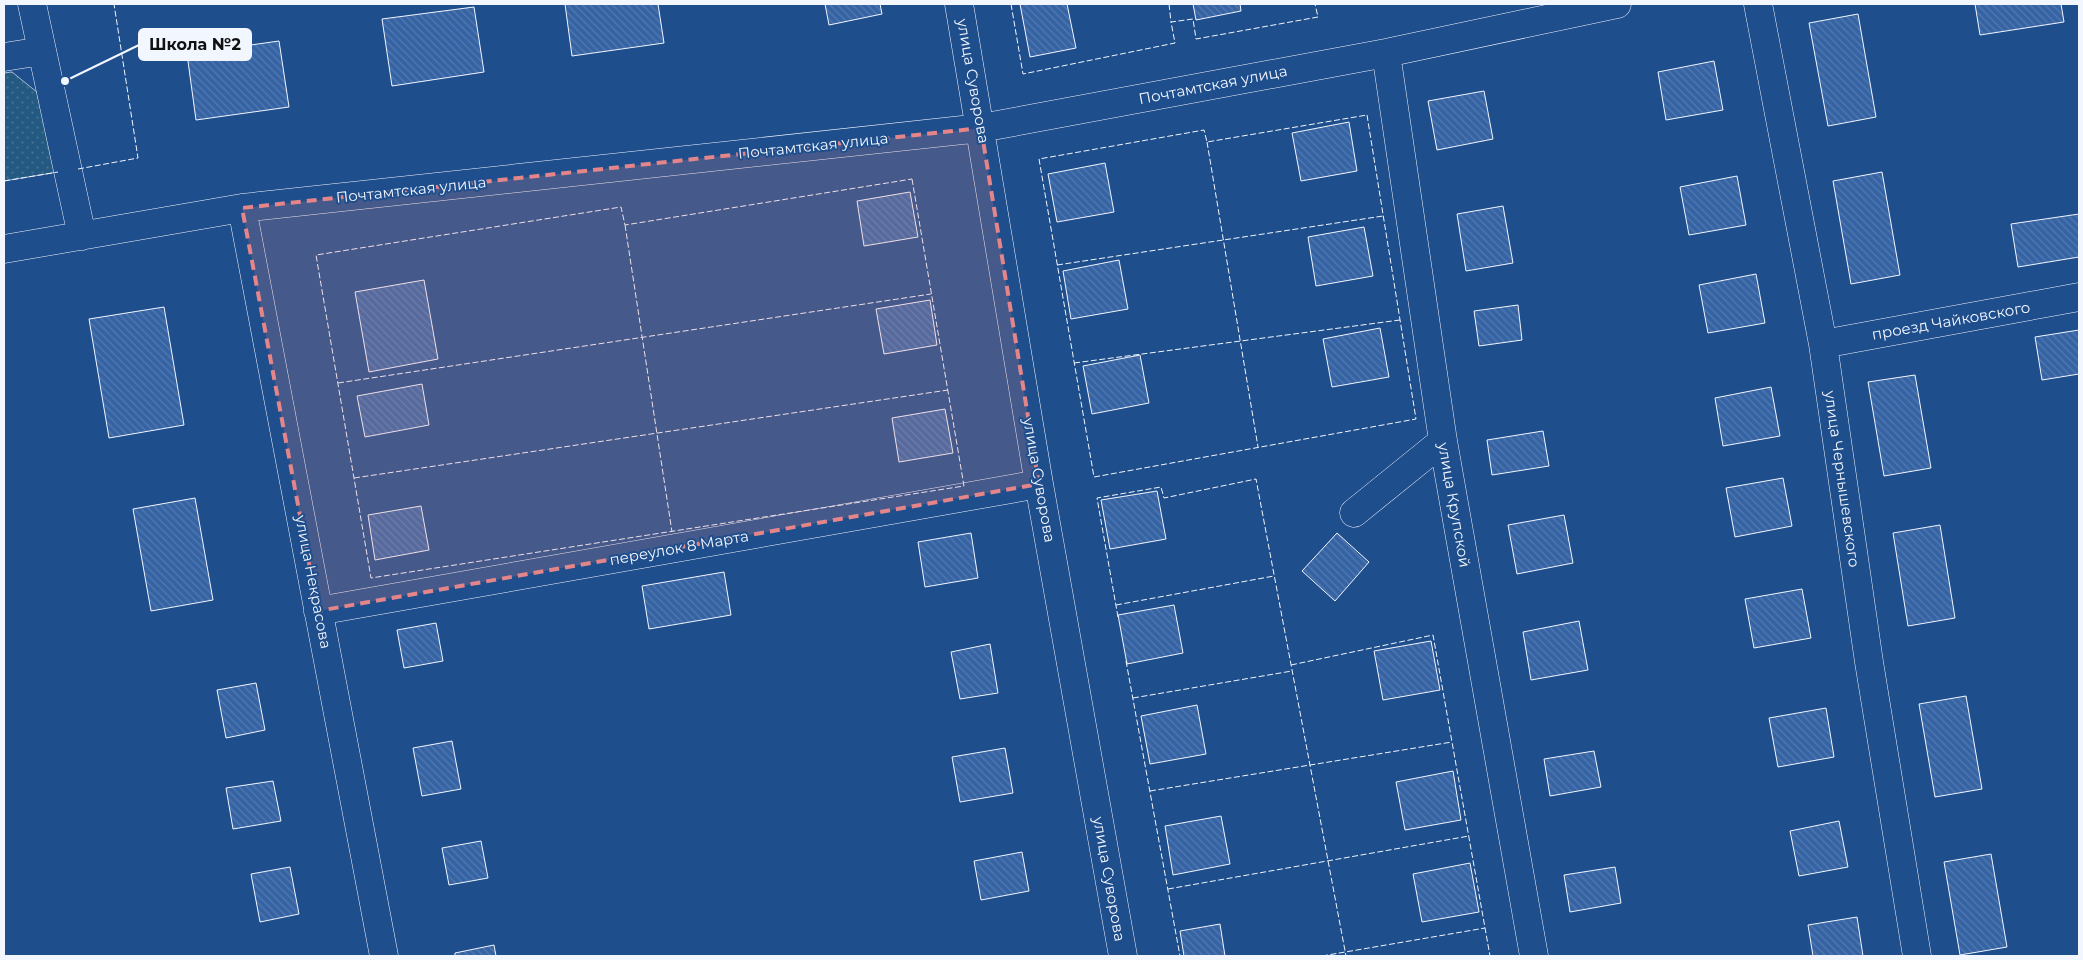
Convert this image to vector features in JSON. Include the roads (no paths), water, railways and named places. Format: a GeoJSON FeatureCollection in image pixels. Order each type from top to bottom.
{"type":"FeatureCollection","features":[{"type":"Feature","properties":{"kind":"street"},"geometry":{"type":"LineString","coordinates":[[32,4],[82,236]]}},
{"type":"Feature","properties":{"kind":"street","name":"улица Суворова"},"geometry":{"type":"LineString","coordinates":[[960,4],[1039,484],[1123,956]]}},
{"type":"Feature","properties":{"kind":"street","name":"Почтамтская улица"},"geometry":{"type":"LineString","coordinates":[[4,249],[242,208],[981,128],[1386,53],[1617,4]]}},
{"type":"Feature","properties":{"kind":"street","name":"улица Чернышевского"},"geometry":{"type":"LineString","coordinates":[[1758,4],[1823,344],[1868,652],[1917,956]]}},
{"type":"Feature","properties":{"kind":"street"},"geometry":{"type":"LineString","coordinates":[[4,57],[42,51]]}},
{"type":"Feature","properties":{"kind":"street","name":"улица Крупской"},"geometry":{"type":"LineString","coordinates":[[1386,53],[1443,441],[1534,956]]}},
{"type":"Feature","properties":{"kind":"street","name":"улица Некрасова"},"geometry":{"type":"LineString","coordinates":[[242,208],[384,956]]}},
{"type":"Feature","properties":{"kind":"street","name":"проезд Чайковского"},"geometry":{"type":"LineString","coordinates":[[1823,344],[2079,297]]}},
{"type":"Feature","properties":{"kind":"street"},"geometry":{"type":"LineString","coordinates":[[1354,513],[1443,441]]}},
{"type":"Feature","properties":{"kind":"street","name":"переулок 8 Марта"},"geometry":{"type":"LineString","coordinates":[[318,611],[1039,484]]}},
{"type":"Feature","properties":{"kind":"place","name":"Школа №2"},"geometry":{"type":"Point","coordinates":[65,81]}}]}
